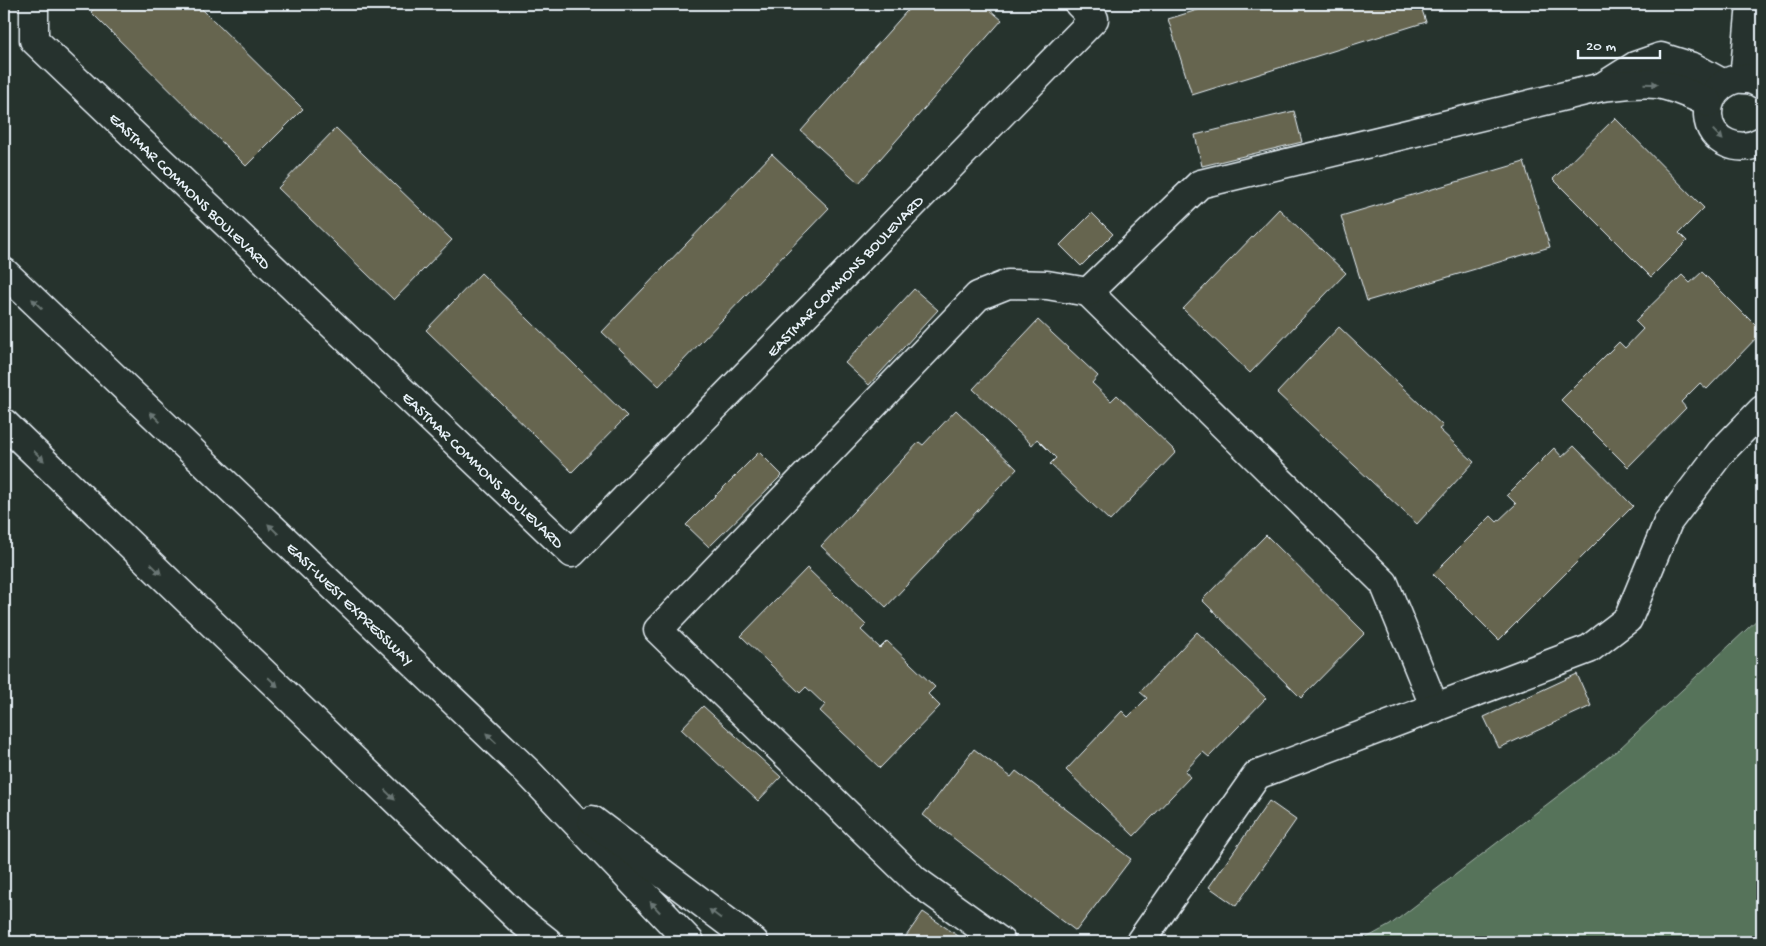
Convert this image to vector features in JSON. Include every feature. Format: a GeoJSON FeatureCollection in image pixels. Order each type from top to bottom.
{"type":"FeatureCollection","features":[{"type":"Feature","properties":{"kind":"main road","name":"EASTMAR COMMONS BOULEVARD"},"geometry":{"type":"LineString","coordinates":[[34,4],[34,40],[572,553],[1094,9]]}},
{"type":"Feature","properties":{"kind":"main road"},"geometry":{"type":"LineString","coordinates":[[1751,4],[1735,88],[1708,116],[1712,128],[1719,138],[1730,145],[1743,147],[1755,145],[1762,141]]}},
{"type":"Feature","properties":{"kind":"main road"},"geometry":{"type":"LineString","coordinates":[[1088,292],[1200,184],[1602,87],[1658,84],[1681,91],[1735,88]]}},
{"type":"Feature","properties":{"kind":"main road","name":"EAST-WEST EXPRESSWAY"},"geometry":{"type":"LineString","coordinates":[[4,272],[527,771],[690,942]]}},
{"type":"Feature","properties":{"kind":"main road"},"geometry":{"type":"LineString","coordinates":[[1001,942],[915,880],[658,630],[978,296],[1008,284],[1047,285],[1088,292],[1384,583],[1435,708]]}},
{"type":"Feature","properties":{"kind":"main road"},"geometry":{"type":"LineString","coordinates":[[1140,942],[1257,776],[1589,649],[1628,619],[1668,522],[1721,452],[1762,410]]}},
{"type":"Feature","properties":{"kind":"main road"},"geometry":{"type":"LineString","coordinates":[[4,422],[519,919],[548,942]]}},
{"type":"Feature","properties":{"kind":"main road"},"geometry":{"type":"LineString","coordinates":[[527,771],[754,942]]}},
{"type":"Feature","properties":{"kind":"main road"},"geometry":{"type":"LineString","coordinates":[[519,919],[535,942]]}},
{"type":"Feature","properties":{"kind":"green space"},"geometry":{"type":"Polygon","coordinates":[[[1762,615],[1762,942],[1359,942],[1390,925],[1619,749],[1762,615]]]}},
{"type":"Feature","properties":{"kind":"building"},"geometry":{"type":"Polygon","coordinates":[[[99,4],[197,4],[303,109],[246,166],[91,12],[99,4]]]}},
{"type":"Feature","properties":{"kind":"building"},"geometry":{"type":"Polygon","coordinates":[[[913,4],[983,4],[1002,20],[859,183],[801,131],[913,4]]]}},
{"type":"Feature","properties":{"kind":"building"},"geometry":{"type":"Polygon","coordinates":[[[1217,4],[1420,4],[1426,22],[1192,95],[1168,19],[1217,4]]]}},
{"type":"Feature","properties":{"kind":"building"},"geometry":{"type":"Polygon","coordinates":[[[1294,111],[1302,142],[1202,166],[1195,135],[1294,111]]]}},
{"type":"Feature","properties":{"kind":"building"},"geometry":{"type":"Polygon","coordinates":[[[1615,118],[1704,208],[1679,233],[1687,241],[1651,277],[1553,179],[1615,118]]]}},
{"type":"Feature","properties":{"kind":"building"},"geometry":{"type":"Polygon","coordinates":[[[336,128],[452,240],[394,300],[278,188],[336,128]]]}},
{"type":"Feature","properties":{"kind":"building"},"geometry":{"type":"Polygon","coordinates":[[[772,154],[829,208],[659,386],[602,332],[772,154]]]}},
{"type":"Feature","properties":{"kind":"building"},"geometry":{"type":"Polygon","coordinates":[[[1524,162],[1550,247],[1367,301],[1341,216],[1524,162]]]}},
{"type":"Feature","properties":{"kind":"building"},"geometry":{"type":"Polygon","coordinates":[[[1279,209],[1346,273],[1250,373],[1183,309],[1279,209]]]}},
{"type":"Feature","properties":{"kind":"building"},"geometry":{"type":"Polygon","coordinates":[[[1092,213],[1113,234],[1081,266],[1060,245],[1092,213]]]}},
{"type":"Feature","properties":{"kind":"building"},"geometry":{"type":"Polygon","coordinates":[[[1702,272],[1762,332],[1707,389],[1700,383],[1681,402],[1686,408],[1628,467],[1561,400],[1619,342],[1625,348],[1643,329],[1635,321],[1682,275],[1690,283],[1702,272]]]}},
{"type":"Feature","properties":{"kind":"building"},"geometry":{"type":"Polygon","coordinates":[[[481,273],[627,416],[572,472],[426,330],[481,273]]]}},
{"type":"Feature","properties":{"kind":"building"},"geometry":{"type":"Polygon","coordinates":[[[914,289],[938,310],[869,385],[845,363],[914,289]]]}},
{"type":"Feature","properties":{"kind":"building"},"geometry":{"type":"Polygon","coordinates":[[[1038,320],[1098,376],[1092,383],[1111,401],[1117,395],[1176,452],[1110,521],[1050,464],[1056,458],[1037,439],[1032,445],[973,389],[1038,320]]]}},
{"type":"Feature","properties":{"kind":"building"},"geometry":{"type":"Polygon","coordinates":[[[1339,327],[1443,426],[1439,429],[1474,462],[1417,524],[1277,393],[1339,327]]]}},
{"type":"Feature","properties":{"kind":"building"},"geometry":{"type":"Polygon","coordinates":[[[956,410],[1017,469],[886,607],[821,546],[919,442],[923,445],[956,410]]]}},
{"type":"Feature","properties":{"kind":"building"},"geometry":{"type":"Polygon","coordinates":[[[1574,446],[1633,506],[1499,640],[1433,574],[1491,516],[1497,522],[1516,504],[1507,495],[1554,448],[1562,457],[1574,446]]]}},
{"type":"Feature","properties":{"kind":"building"},"geometry":{"type":"Polygon","coordinates":[[[759,452],[782,475],[709,547],[686,525],[759,452]]]}},
{"type":"Feature","properties":{"kind":"building"},"geometry":{"type":"Polygon","coordinates":[[[1266,535],[1365,633],[1301,698],[1202,600],[1266,535]]]}},
{"type":"Feature","properties":{"kind":"building"},"geometry":{"type":"Polygon","coordinates":[[[807,568],[866,625],[861,630],[880,648],[887,641],[935,687],[928,694],[940,706],[880,768],[820,711],[825,705],[806,687],[800,693],[741,636],[807,568]]]}},
{"type":"Feature","properties":{"kind":"building"},"geometry":{"type":"Polygon","coordinates":[[[1197,632],[1266,698],[1209,757],[1203,752],[1185,771],[1190,777],[1134,836],[1066,770],[1122,711],[1128,717],[1147,698],[1140,692],[1197,632]]]}},
{"type":"Feature","properties":{"kind":"building"},"geometry":{"type":"Polygon","coordinates":[[[1577,674],[1591,706],[1499,748],[1484,717],[1577,674]]]}},
{"type":"Feature","properties":{"kind":"building"},"geometry":{"type":"Polygon","coordinates":[[[703,706],[781,777],[758,801],[681,729],[703,706]]]}},
{"type":"Feature","properties":{"kind":"building"},"geometry":{"type":"Polygon","coordinates":[[[974,749],[1011,777],[1016,771],[1131,859],[1076,931],[923,815],[974,749]]]}},
{"type":"Feature","properties":{"kind":"building"},"geometry":{"type":"Polygon","coordinates":[[[1269,801],[1296,820],[1236,906],[1209,887],[1269,801]]]}},
{"type":"Feature","properties":{"kind":"building"},"geometry":{"type":"Polygon","coordinates":[[[923,912],[967,942],[909,942],[904,939],[923,912]]]}}]}
